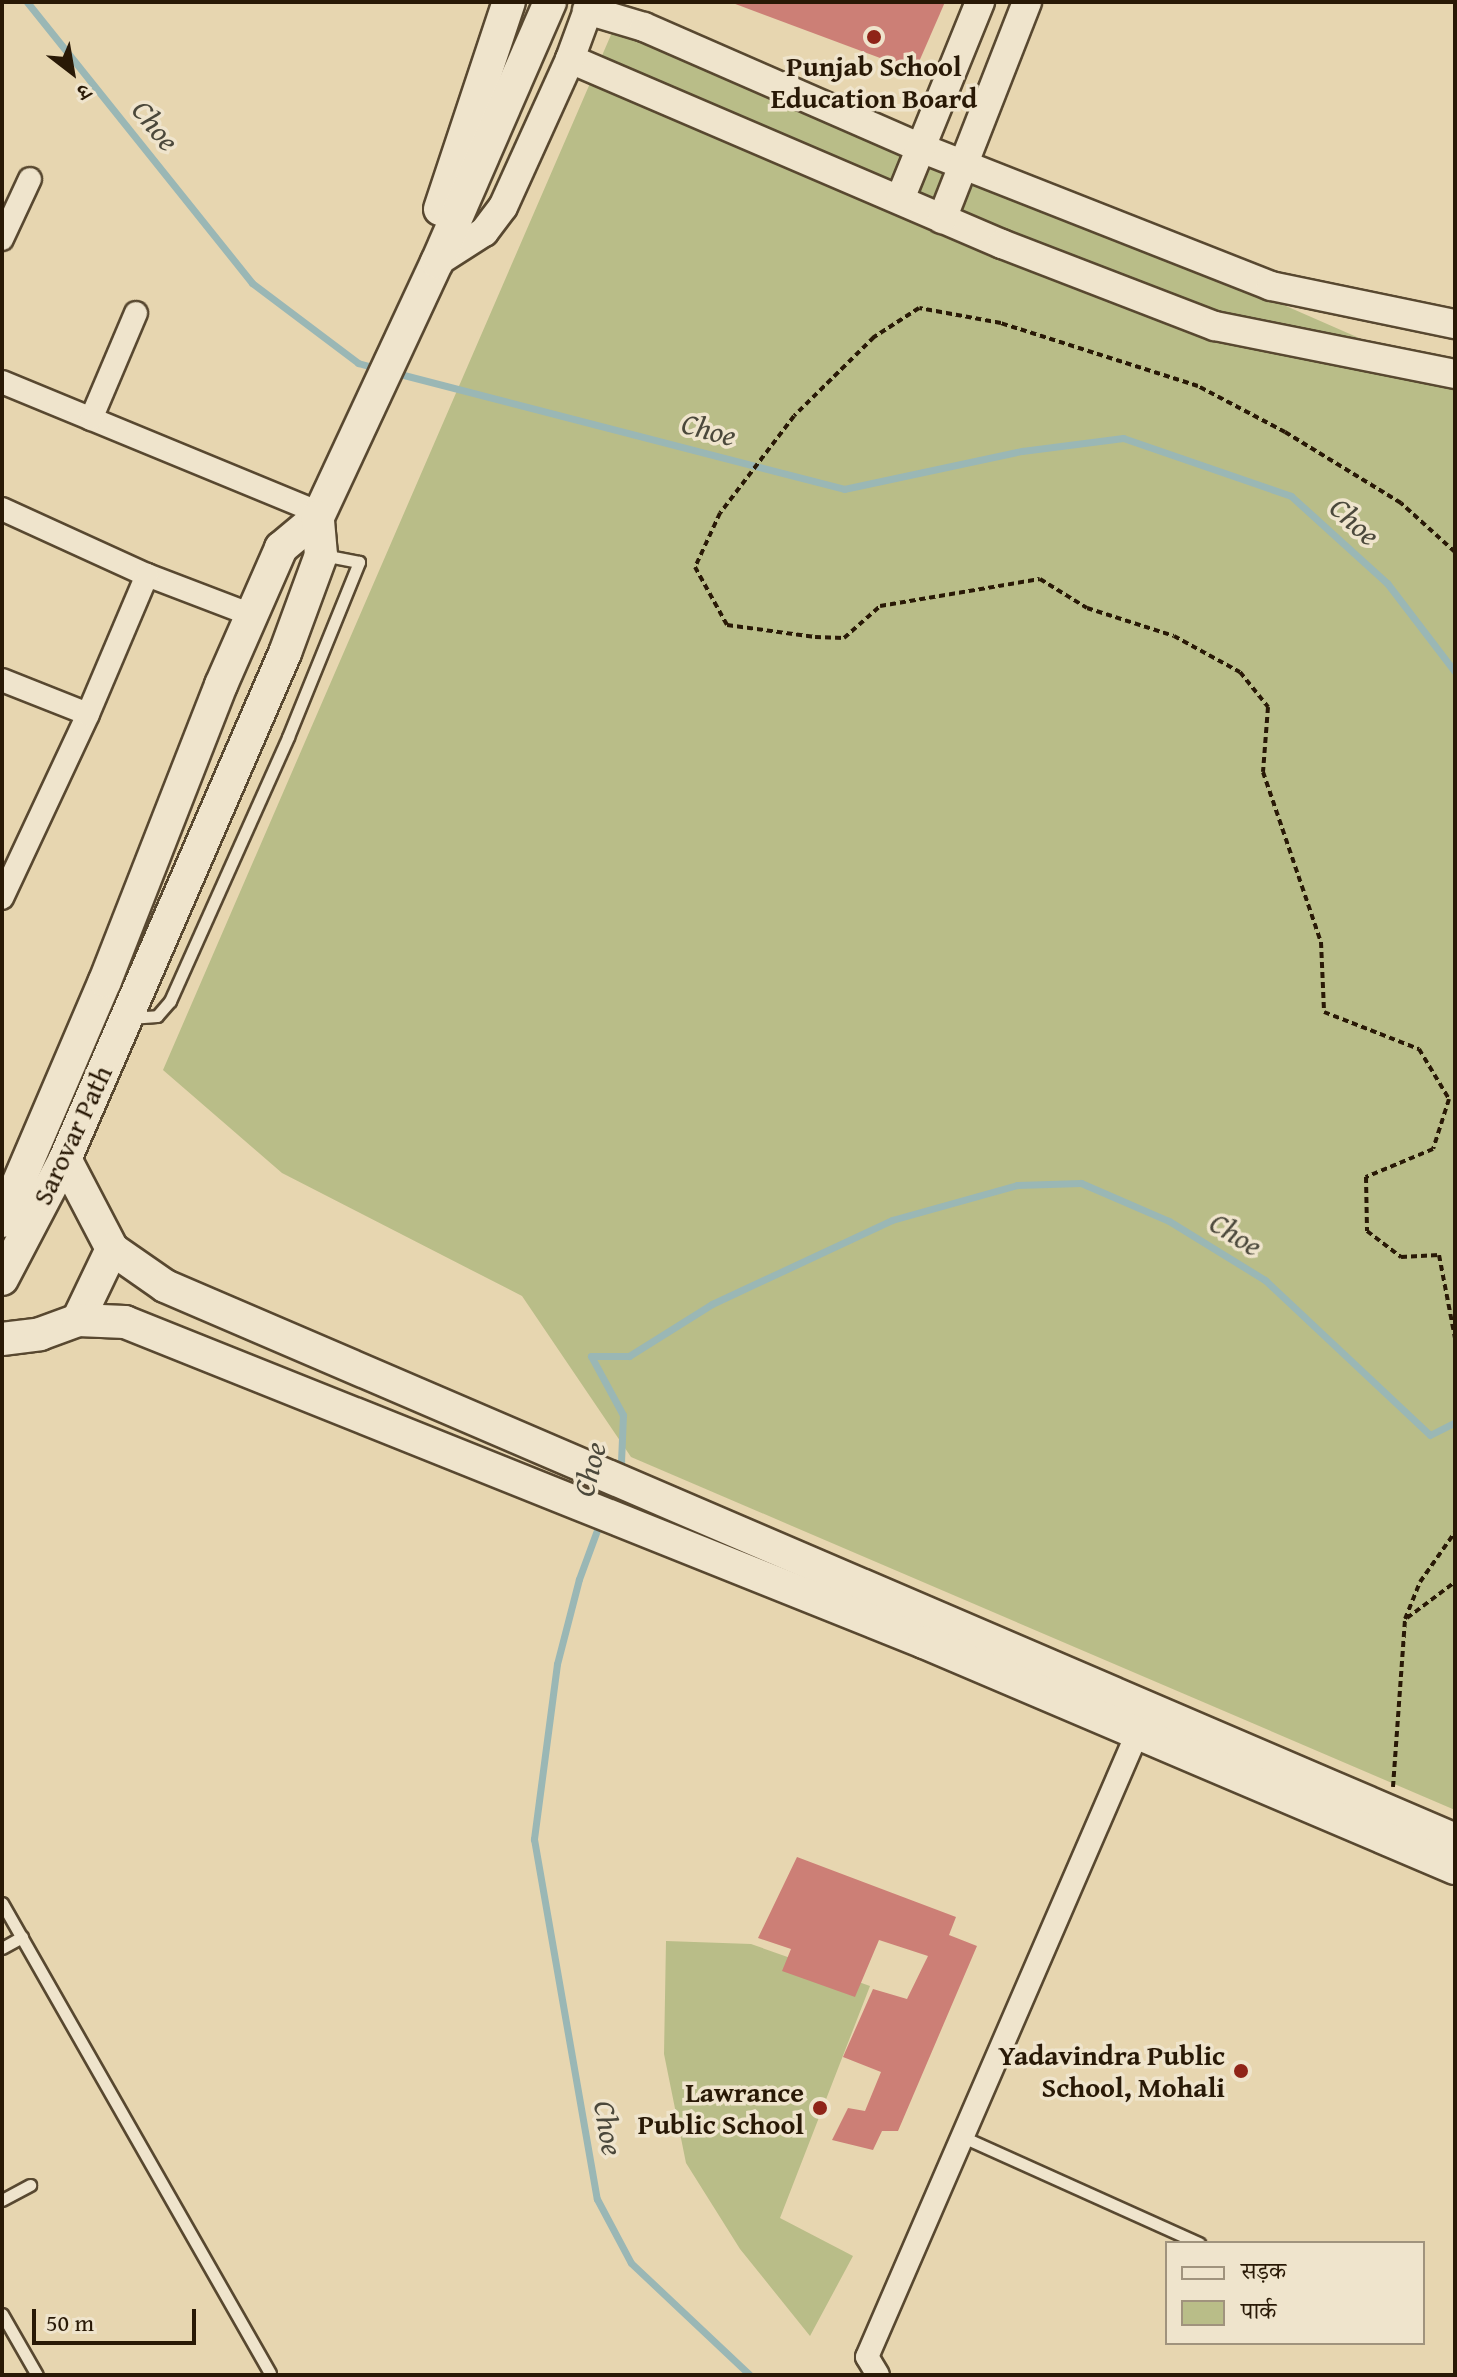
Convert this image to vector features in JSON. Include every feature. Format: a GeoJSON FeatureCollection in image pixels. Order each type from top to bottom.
{"type":"FeatureCollection","features":[{"type":"Feature","properties":{"kind":"main road"},"geometry":{"type":"LineString","coordinates":[[433,271],[423,261],[509,2]]}},
{"type":"Feature","properties":{"kind":"main road"},"geometry":{"type":"LineString","coordinates":[[2,1221],[105,981],[221,685],[281,548],[319,515],[433,271],[550,2]]}},
{"type":"Feature","properties":{"kind":"main road","name":"Sarovar Path"},"geometry":{"type":"LineString","coordinates":[[2,1279],[65,1159],[285,653],[321,555],[319,515]]}},
{"type":"Feature","properties":{"kind":"main road"},"geometry":{"type":"LineString","coordinates":[[65,1159],[112,1249],[165,1286],[703,1517],[835,1591],[1143,1720],[1455,1840]]}},
{"type":"Feature","properties":{"kind":"main road"},"geometry":{"type":"LineString","coordinates":[[78,1320],[112,1249]]}},
{"type":"Feature","properties":{"kind":"main road"},"geometry":{"type":"LineString","coordinates":[[2,1339],[40,1334],[78,1320],[125,1322],[686,1549],[835,1591]]}},
{"type":"Feature","properties":{"kind":"main road"},"geometry":{"type":"LineString","coordinates":[[556,1496],[570,1461]]}},
{"type":"Feature","properties":{"kind":"main road"},"geometry":{"type":"LineString","coordinates":[[1143,1720],[1455,1868]]}},
{"type":"Feature","properties":{"kind":"street"},"geometry":{"type":"LineString","coordinates":[[900,199],[980,2]]}},
{"type":"Feature","properties":{"kind":"street"},"geometry":{"type":"LineString","coordinates":[[942,219],[1027,2]]}},
{"type":"Feature","properties":{"kind":"street"},"geometry":{"type":"LineString","coordinates":[[433,271],[494,223],[570,59],[589,6],[921,148],[1271,286],[1455,324]]}},
{"type":"Feature","properties":{"kind":"street"},"geometry":{"type":"LineString","coordinates":[[967,31],[1007,49]]}},
{"type":"Feature","properties":{"kind":"street"},"geometry":{"type":"LineString","coordinates":[[570,59],[942,219],[1215,326],[1455,374]]}},
{"type":"Feature","properties":{"kind":"street"},"geometry":{"type":"LineString","coordinates":[[2,239],[30,179]]}},
{"type":"Feature","properties":{"kind":"street"},"geometry":{"type":"LineString","coordinates":[[91,419],[136,313]]}},
{"type":"Feature","properties":{"kind":"street"},"geometry":{"type":"LineString","coordinates":[[2,382],[319,515]]}},
{"type":"Feature","properties":{"kind":"street"},"geometry":{"type":"LineString","coordinates":[[2,509],[147,575],[252,615]]}},
{"type":"Feature","properties":{"kind":"street"},"geometry":{"type":"LineString","coordinates":[[2,898],[88,714],[147,575]]}},
{"type":"Feature","properties":{"kind":"street"},"geometry":{"type":"LineString","coordinates":[[2,680],[88,714]]}},
{"type":"Feature","properties":{"kind":"street"},"geometry":{"type":"LineString","coordinates":[[878,2375],[867,2357],[1143,1720]]}},
{"type":"Feature","properties":{"kind":"lane"},"geometry":{"type":"LineString","coordinates":[[2,1903],[270,2373]]}},
{"type":"Feature","properties":{"kind":"lane"},"geometry":{"type":"LineString","coordinates":[[2,1948],[22,1937]]}},
{"type":"Feature","properties":{"kind":"lane"},"geometry":{"type":"LineString","coordinates":[[963,2137],[1195,2241]]}},
{"type":"Feature","properties":{"kind":"lane"},"geometry":{"type":"LineString","coordinates":[[2,2200],[30,2185]]}},
{"type":"Feature","properties":{"kind":"lane"},"geometry":{"type":"LineString","coordinates":[[2,2314],[37,2375]]}},
{"type":"Feature","properties":{"kind":"path"},"geometry":{"type":"LineString","coordinates":[[1455,552],[1401,503],[1285,432],[1198,386],[1001,323],[919,308],[874,337],[794,416],[720,513],[695,567],[727,625],[815,637],[844,638],[880,606],[1040,579],[1087,608],[1174,636],[1240,672],[1268,707],[1263,772],[1321,942],[1324,1012],[1419,1049],[1449,1099],[1433,1149],[1366,1177],[1367,1231],[1401,1257],[1439,1255],[1455,1338]]}},
{"type":"Feature","properties":{"kind":"path"},"geometry":{"type":"LineString","coordinates":[[1392,1814],[1405,1619],[1420,1582],[1455,1532]]}},
{"type":"Feature","properties":{"kind":"path"},"geometry":{"type":"LineString","coordinates":[[1405,1619],[1455,1582]]}},
{"type":"Feature","properties":{"kind":"green space"},"geometry":{"type":"Polygon","coordinates":[[[620,14],[1455,380],[1455,1810],[631,1457],[522,1296],[282,1173],[163,1070],[620,14]]]}},
{"type":"Feature","properties":{"kind":"green space"},"geometry":{"type":"Polygon","coordinates":[[[666,1941],[751,1944],[870,1986],[780,2218],[853,2256],[810,2336],[740,2249],[686,2163],[664,2054],[666,1941]]]}},
{"type":"Feature","properties":{"kind":"building","name":"Punjab School Education Board"},"geometry":{"type":"Polygon","coordinates":[[[730,2],[945,2],[915,71],[730,2]]]}},
{"type":"Feature","properties":{"kind":"building"},"geometry":{"type":"Polygon","coordinates":[[[797,1857],[956,1917],[949,1935],[977,1946],[898,2131],[882,2131],[873,2150],[832,2140],[848,2108],[865,2111],[881,2072],[843,2057],[873,1989],[907,1999],[928,1956],[879,1940],[855,1997],[782,1971],[791,1949],[758,1938],[797,1857]]]}},
{"type":"Feature","properties":{"kind":"waterway","name":"Choe"},"geometry":{"type":"LineString","coordinates":[[27,2],[252,283],[358,363],[376,368]]}},
{"type":"Feature","properties":{"kind":"waterway","name":"Choe"},"geometry":{"type":"LineString","coordinates":[[396,373],[844,489],[1022,451],[1123,438],[1291,496],[1387,583],[1455,672]]}},
{"type":"Feature","properties":{"kind":"waterway","name":"Choe"},"geometry":{"type":"LineString","coordinates":[[617,1473],[621,1462],[623,1415],[591,1356],[629,1356],[712,1304],[892,1220],[1017,1185],[1081,1183],[1169,1221],[1265,1280],[1430,1435],[1455,1422]]}},
{"type":"Feature","properties":{"kind":"waterway","name":"Choe"},"geometry":{"type":"LineString","coordinates":[[600,1522],[579,1579],[557,1664],[534,1839],[597,2199],[631,2263],[750,2375]]}},
{"type":"Feature","properties":{"kind":"place","name":"Punjab School Education Board"},"geometry":{"type":"Point","coordinates":[874,37]}},
{"type":"Feature","properties":{"kind":"place","name":"Yadavindra Public School, Mohali"},"geometry":{"type":"Point","coordinates":[1241,2071]}},
{"type":"Feature","properties":{"kind":"place","name":"Lawrance Public School"},"geometry":{"type":"Point","coordinates":[820,2108]}}]}
